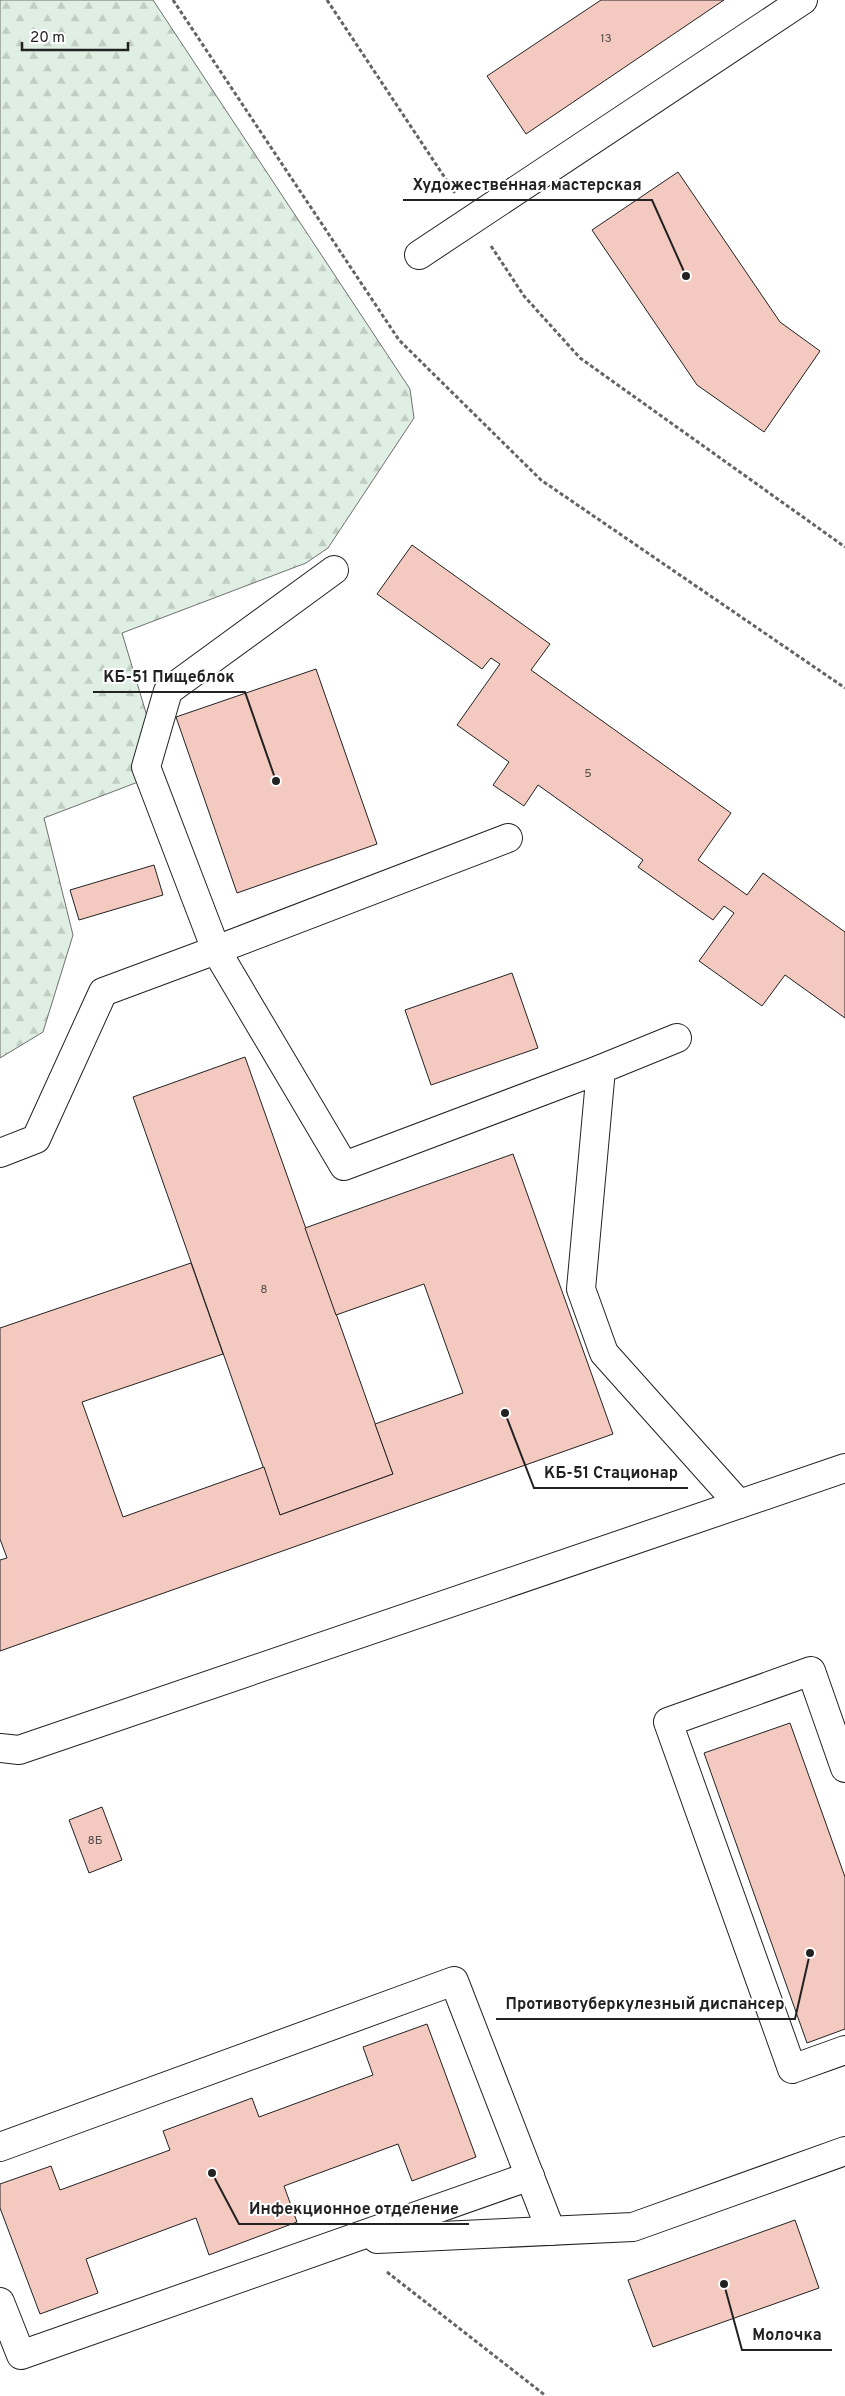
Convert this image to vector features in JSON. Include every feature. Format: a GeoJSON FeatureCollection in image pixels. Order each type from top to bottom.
{"type":"FeatureCollection","features":[{"type":"Feature","properties":{"kind":"street"},"geometry":{"type":"LineString","coordinates":[[419,255],[803,0]]}},
{"type":"Feature","properties":{"kind":"street"},"geometry":{"type":"LineString","coordinates":[[334,570],[168,691],[146,767],[216,950],[344,1166],[677,1038]]}},
{"type":"Feature","properties":{"kind":"street"},"geometry":{"type":"LineString","coordinates":[[0,1153],[36,1139],[103,992],[508,838]]}},
{"type":"Feature","properties":{"kind":"street"},"geometry":{"type":"LineString","coordinates":[[600,1069],[581,1289],[604,1353],[739,1504]]}},
{"type":"Feature","properties":{"kind":"street"},"geometry":{"type":"LineString","coordinates":[[0,1748],[20,1750],[845,1468]]}},
{"type":"Feature","properties":{"kind":"street"},"geometry":{"type":"LineString","coordinates":[[845,1768],[810,1671],[668,1722],[792,2069],[845,2050]]}},
{"type":"Feature","properties":{"kind":"street"},"geometry":{"type":"LineString","coordinates":[[0,2147],[454,1981],[551,2231]]}},
{"type":"Feature","properties":{"kind":"street"},"geometry":{"type":"LineString","coordinates":[[347,2241],[633,2227],[845,2151]]}},
{"type":"Feature","properties":{"kind":"street"},"geometry":{"type":"LineString","coordinates":[[0,2302],[21,2356],[530,2176]]}},
{"type":"Feature","properties":{"kind":"path"},"geometry":{"type":"LineString","coordinates":[[173,0],[399,340],[542,480],[845,688]]}},
{"type":"Feature","properties":{"kind":"path"},"geometry":{"type":"LineString","coordinates":[[327,0],[524,296],[580,358],[845,547]]}},
{"type":"Feature","properties":{"kind":"path"},"geometry":{"type":"LineString","coordinates":[[385,2271],[546,2396]]}},
{"type":"Feature","properties":{"kind":"green space"},"geometry":{"type":"Polygon","coordinates":[[[0,0],[153,0],[410,389],[414,418],[328,548],[306,563],[122,633],[156,746],[138,782],[44,818],[73,935],[43,1032],[0,1058],[0,0]]]}},
{"type":"Feature","properties":{"kind":"building"},"geometry":{"type":"Polygon","coordinates":[[[601,0],[724,0],[526,134],[487,76],[601,0]]]}},
{"type":"Feature","properties":{"kind":"building"},"geometry":{"type":"Polygon","coordinates":[[[678,172],[780,322],[820,351],[764,432],[697,385],[592,230],[678,172]]]}},
{"type":"Feature","properties":{"kind":"building"},"geometry":{"type":"Polygon","coordinates":[[[412,545],[550,644],[531,670],[731,813],[698,860],[747,895],[763,873],[845,932],[845,1018],[785,975],[762,1006],[699,961],[734,913],[724,906],[713,920],[638,867],[643,860],[538,785],[524,806],[493,785],[509,762],[457,725],[500,664],[491,658],[482,669],[377,594],[412,545]]]}},
{"type":"Feature","properties":{"kind":"building"},"geometry":{"type":"Polygon","coordinates":[[[316,669],[377,844],[237,893],[176,717],[316,669]]]}},
{"type":"Feature","properties":{"kind":"building"},"geometry":{"type":"Polygon","coordinates":[[[154,865],[163,895],[79,920],[70,890],[154,865]]]}},
{"type":"Feature","properties":{"kind":"building"},"geometry":{"type":"Polygon","coordinates":[[[512,973],[538,1048],[431,1085],[405,1010],[512,973]]]}},
{"type":"Feature","properties":{"kind":"building"},"geometry":{"type":"Polygon","coordinates":[[[245,1057],[393,1474],[280,1515],[133,1097],[245,1057]]]}},
{"type":"Feature","properties":{"kind":"building"},"geometry":{"type":"Polygon","coordinates":[[[513,1154],[613,1434],[0,1651],[0,1560],[7,1558],[0,1539],[0,1328],[191,1263],[223,1354],[82,1402],[123,1517],[264,1467],[280,1515],[393,1474],[375,1424],[463,1393],[424,1284],[336,1315],[305,1228],[513,1154]]]}},
{"type":"Feature","properties":{"kind":"building"},"geometry":{"type":"Polygon","coordinates":[[[790,1723],[845,1877],[845,2029],[807,2043],[704,1753],[790,1723]]]}},
{"type":"Feature","properties":{"kind":"building"},"geometry":{"type":"Polygon","coordinates":[[[102,1807],[122,1860],[89,1873],[69,1820],[102,1807]]]}},
{"type":"Feature","properties":{"kind":"building"},"geometry":{"type":"Polygon","coordinates":[[[427,2024],[476,2157],[412,2181],[398,2144],[284,2186],[297,2222],[209,2255],[196,2218],[86,2259],[98,2293],[40,2314],[0,2208],[0,2184],[51,2166],[60,2190],[170,2150],[163,2131],[252,2098],[259,2117],[373,2075],[363,2047],[427,2024]]]}},
{"type":"Feature","properties":{"kind":"building"},"geometry":{"type":"Polygon","coordinates":[[[795,2220],[819,2288],[653,2347],[628,2280],[795,2220]]]}},
{"type":"Feature","properties":{"kind":"place","name":"Художественная мастерская"},"geometry":{"type":"Point","coordinates":[686,276]}},
{"type":"Feature","properties":{"kind":"place","name":"КБ-51 Пищеблок"},"geometry":{"type":"Point","coordinates":[276,781]}},
{"type":"Feature","properties":{"kind":"place","name":"КБ-51 Стационар"},"geometry":{"type":"Point","coordinates":[505,1413]}},
{"type":"Feature","properties":{"kind":"place","name":"Противотуберкулезный диспансер"},"geometry":{"type":"Point","coordinates":[810,1953]}},
{"type":"Feature","properties":{"kind":"place","name":"Инфекционное отделение"},"geometry":{"type":"Point","coordinates":[212,2173]}},
{"type":"Feature","properties":{"kind":"place","name":"Молочка"},"geometry":{"type":"Point","coordinates":[724,2284]}}]}
